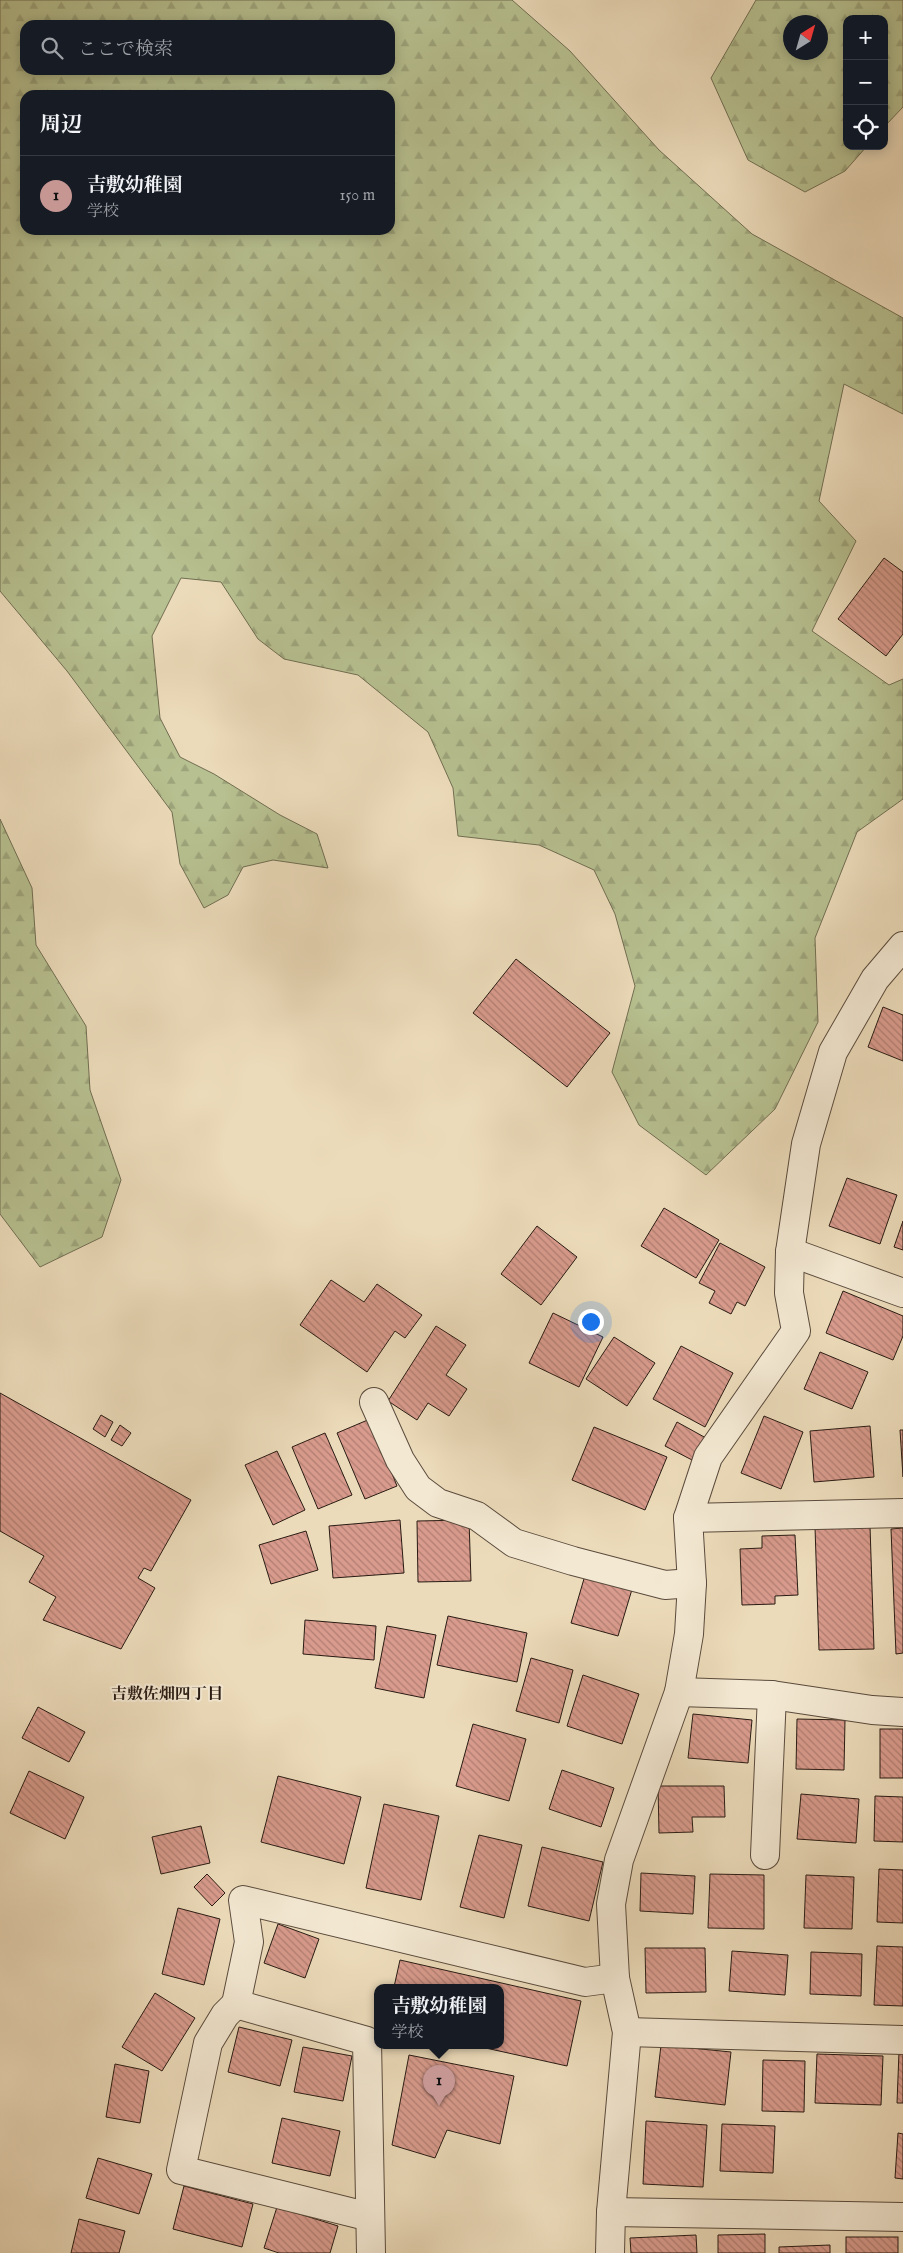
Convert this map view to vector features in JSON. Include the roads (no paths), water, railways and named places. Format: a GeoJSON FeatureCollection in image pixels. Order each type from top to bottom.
{"type":"FeatureCollection","features":[{"type":"Feature","properties":{"kind":"street"},"geometry":{"type":"LineString","coordinates":[[610,2253],[611,2212],[626,2032],[615,1978],[611,1904],[619,1860],[679,1692],[688,1634],[692,1583],[688,1518],[708,1457],[796,1331],[789,1293],[790,1252],[806,1144],[833,1052],[875,978],[903,946]]}},
{"type":"Feature","properties":{"kind":"street"},"geometry":{"type":"LineString","coordinates":[[790,1252],[903,1293]]}},
{"type":"Feature","properties":{"kind":"street"},"geometry":{"type":"LineString","coordinates":[[374,1402],[400,1460],[418,1488],[438,1502],[477,1516],[514,1543],[573,1561],[665,1585],[692,1583]]}},
{"type":"Feature","properties":{"kind":"street"},"geometry":{"type":"LineString","coordinates":[[688,1518],[903,1513]]}},
{"type":"Feature","properties":{"kind":"street"},"geometry":{"type":"LineString","coordinates":[[679,1692],[772,1696],[872,1710],[903,1712]]}},
{"type":"Feature","properties":{"kind":"street"},"geometry":{"type":"LineString","coordinates":[[765,1855],[772,1696]]}},
{"type":"Feature","properties":{"kind":"street"},"geometry":{"type":"LineString","coordinates":[[370,2217],[181,2170],[208,2043],[225,2015],[236,2004],[249,1942],[244,1900],[585,1982],[615,1978]]}},
{"type":"Feature","properties":{"kind":"street"},"geometry":{"type":"LineString","coordinates":[[236,2004],[367,2041],[372,2253]]}},
{"type":"Feature","properties":{"kind":"street"},"geometry":{"type":"LineString","coordinates":[[626,2032],[903,2040]]}},
{"type":"Feature","properties":{"kind":"street"},"geometry":{"type":"LineString","coordinates":[[611,2212],[903,2217]]}},
{"type":"Feature","properties":{"kind":"place","name":"吉敷幼稚園"},"geometry":{"type":"Point","coordinates":[439,2106]}},
{"type":"Feature","properties":{"kind":"district","name":"吉敷佐畑四丁目"},"geometry":{"type":"Point","coordinates":[167,1693]}}]}
